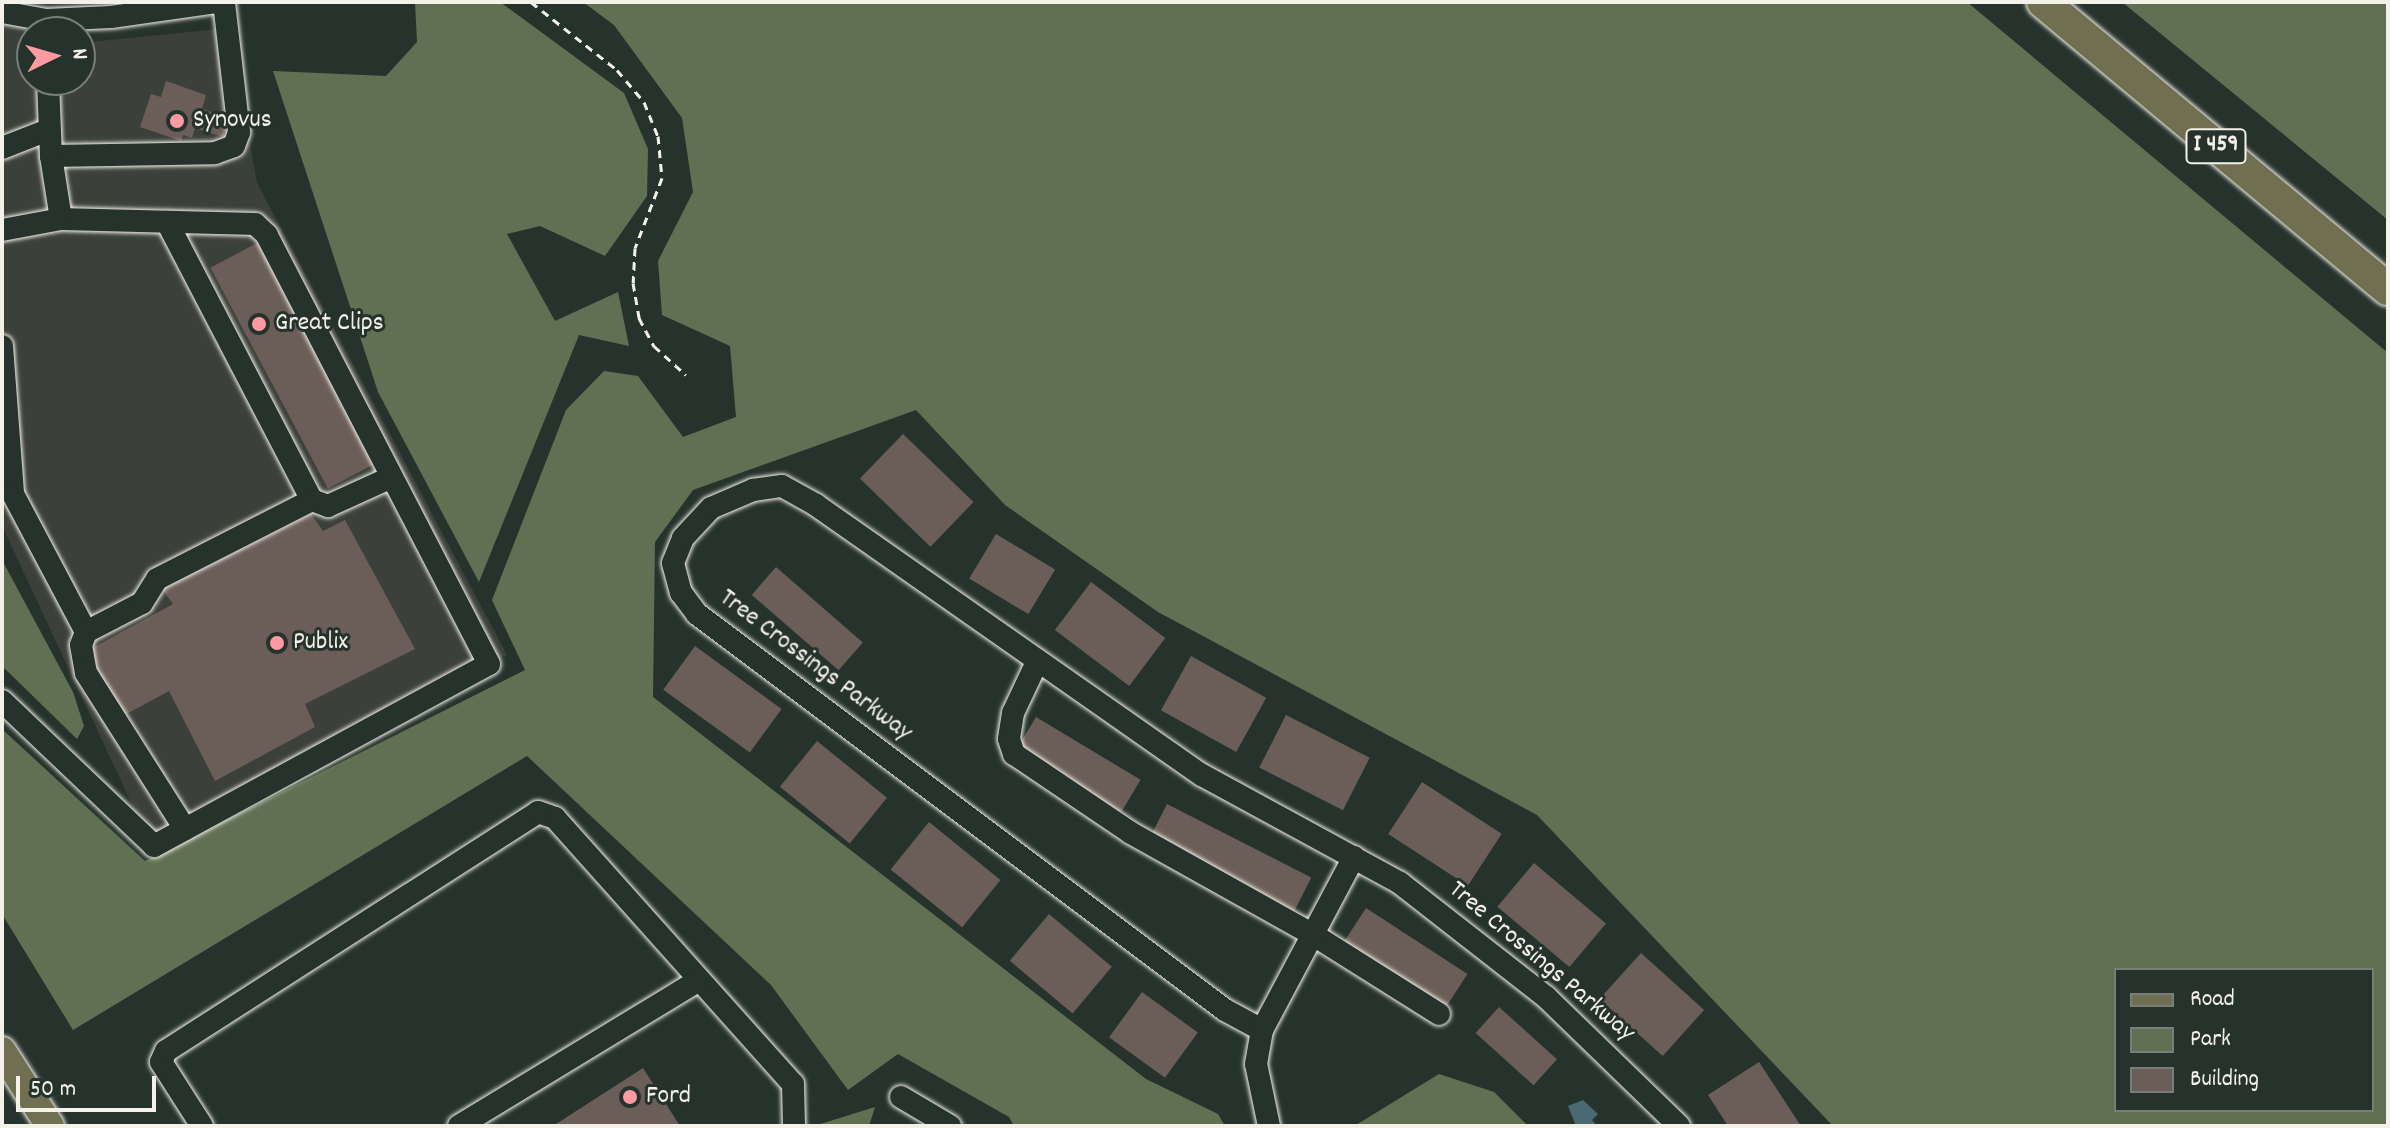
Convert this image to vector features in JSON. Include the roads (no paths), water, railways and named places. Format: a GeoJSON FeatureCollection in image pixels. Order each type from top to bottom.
{"type":"FeatureCollection","features":[{"type":"Feature","properties":{"kind":"highway","name":"I 459"},"geometry":{"type":"LineString","coordinates":[[2043,2],[2388,289]]}},
{"type":"Feature","properties":{"kind":"main road"},"geometry":{"type":"LineString","coordinates":[[2,1051],[50,1126]]}},
{"type":"Feature","properties":{"kind":"street"},"geometry":{"type":"LineString","coordinates":[[68,16],[218,2]]}},
{"type":"Feature","properties":{"kind":"street"},"geometry":{"type":"LineString","coordinates":[[51,156],[199,154],[234,146],[239,132],[224,2]]}},
{"type":"Feature","properties":{"kind":"street"},"geometry":{"type":"LineString","coordinates":[[2,12],[31,16]]}},
{"type":"Feature","properties":{"kind":"street"},"geometry":{"type":"LineString","coordinates":[[48,96],[48,130],[61,219]]}},
{"type":"Feature","properties":{"kind":"street"},"geometry":{"type":"LineString","coordinates":[[2,148],[48,130]]}},
{"type":"Feature","properties":{"kind":"street"},"geometry":{"type":"LineString","coordinates":[[2,230],[61,219],[261,227],[489,664],[154,846],[2,701]]}},
{"type":"Feature","properties":{"kind":"street"},"geometry":{"type":"LineString","coordinates":[[167,222],[312,500],[328,506],[392,477]]}},
{"type":"Feature","properties":{"kind":"street"},"geometry":{"type":"LineString","coordinates":[[2,346],[5,422],[13,494],[86,632]]}},
{"type":"Feature","properties":{"kind":"street","name":"Tree Crossings Parkway"},"geometry":{"type":"LineString","coordinates":[[1262,1030],[1225,1010],[697,614],[681,593],[673,563],[683,538],[711,508],[753,490],[782,486],[1202,775],[1400,883],[1476,939],[1546,997],[1679,1126]]}},
{"type":"Feature","properties":{"kind":"street"},"geometry":{"type":"LineString","coordinates":[[185,829],[86,673],[81,645],[86,632],[142,603],[157,579],[312,500]]}},
{"type":"Feature","properties":{"kind":"street"},"geometry":{"type":"LineString","coordinates":[[1037,662],[1013,713],[1009,739],[1014,754],[1131,833],[1312,934],[1439,1014]]}},
{"type":"Feature","properties":{"kind":"street"},"geometry":{"type":"LineString","coordinates":[[202,1126],[161,1062],[166,1051],[538,812],[555,818],[793,1084],[794,1126]]}},
{"type":"Feature","properties":{"kind":"street"},"geometry":{"type":"LineString","coordinates":[[1269,1126],[1256,1064],[1262,1030],[1354,857]]}},
{"type":"Feature","properties":{"kind":"street"},"geometry":{"type":"LineString","coordinates":[[459,1126],[699,980]]}},
{"type":"Feature","properties":{"kind":"street"},"geometry":{"type":"LineString","coordinates":[[901,1097],[950,1126]]}},
{"type":"Feature","properties":{"kind":"water"},"geometry":{"type":"Polygon","coordinates":[[[1583,1100],[1598,1114],[1592,1120],[1597,1126],[1576,1126],[1568,1106],[1583,1100]]]}},
{"type":"Feature","properties":{"kind":"place","name":"Synovus"},"geometry":{"type":"Point","coordinates":[177,121]}},
{"type":"Feature","properties":{"kind":"place","name":"Great Clips"},"geometry":{"type":"Point","coordinates":[259,324]}},
{"type":"Feature","properties":{"kind":"place","name":"Publix"},"geometry":{"type":"Point","coordinates":[277,643]}},
{"type":"Feature","properties":{"kind":"place","name":"Ford"},"geometry":{"type":"Point","coordinates":[630,1097]}}]}
